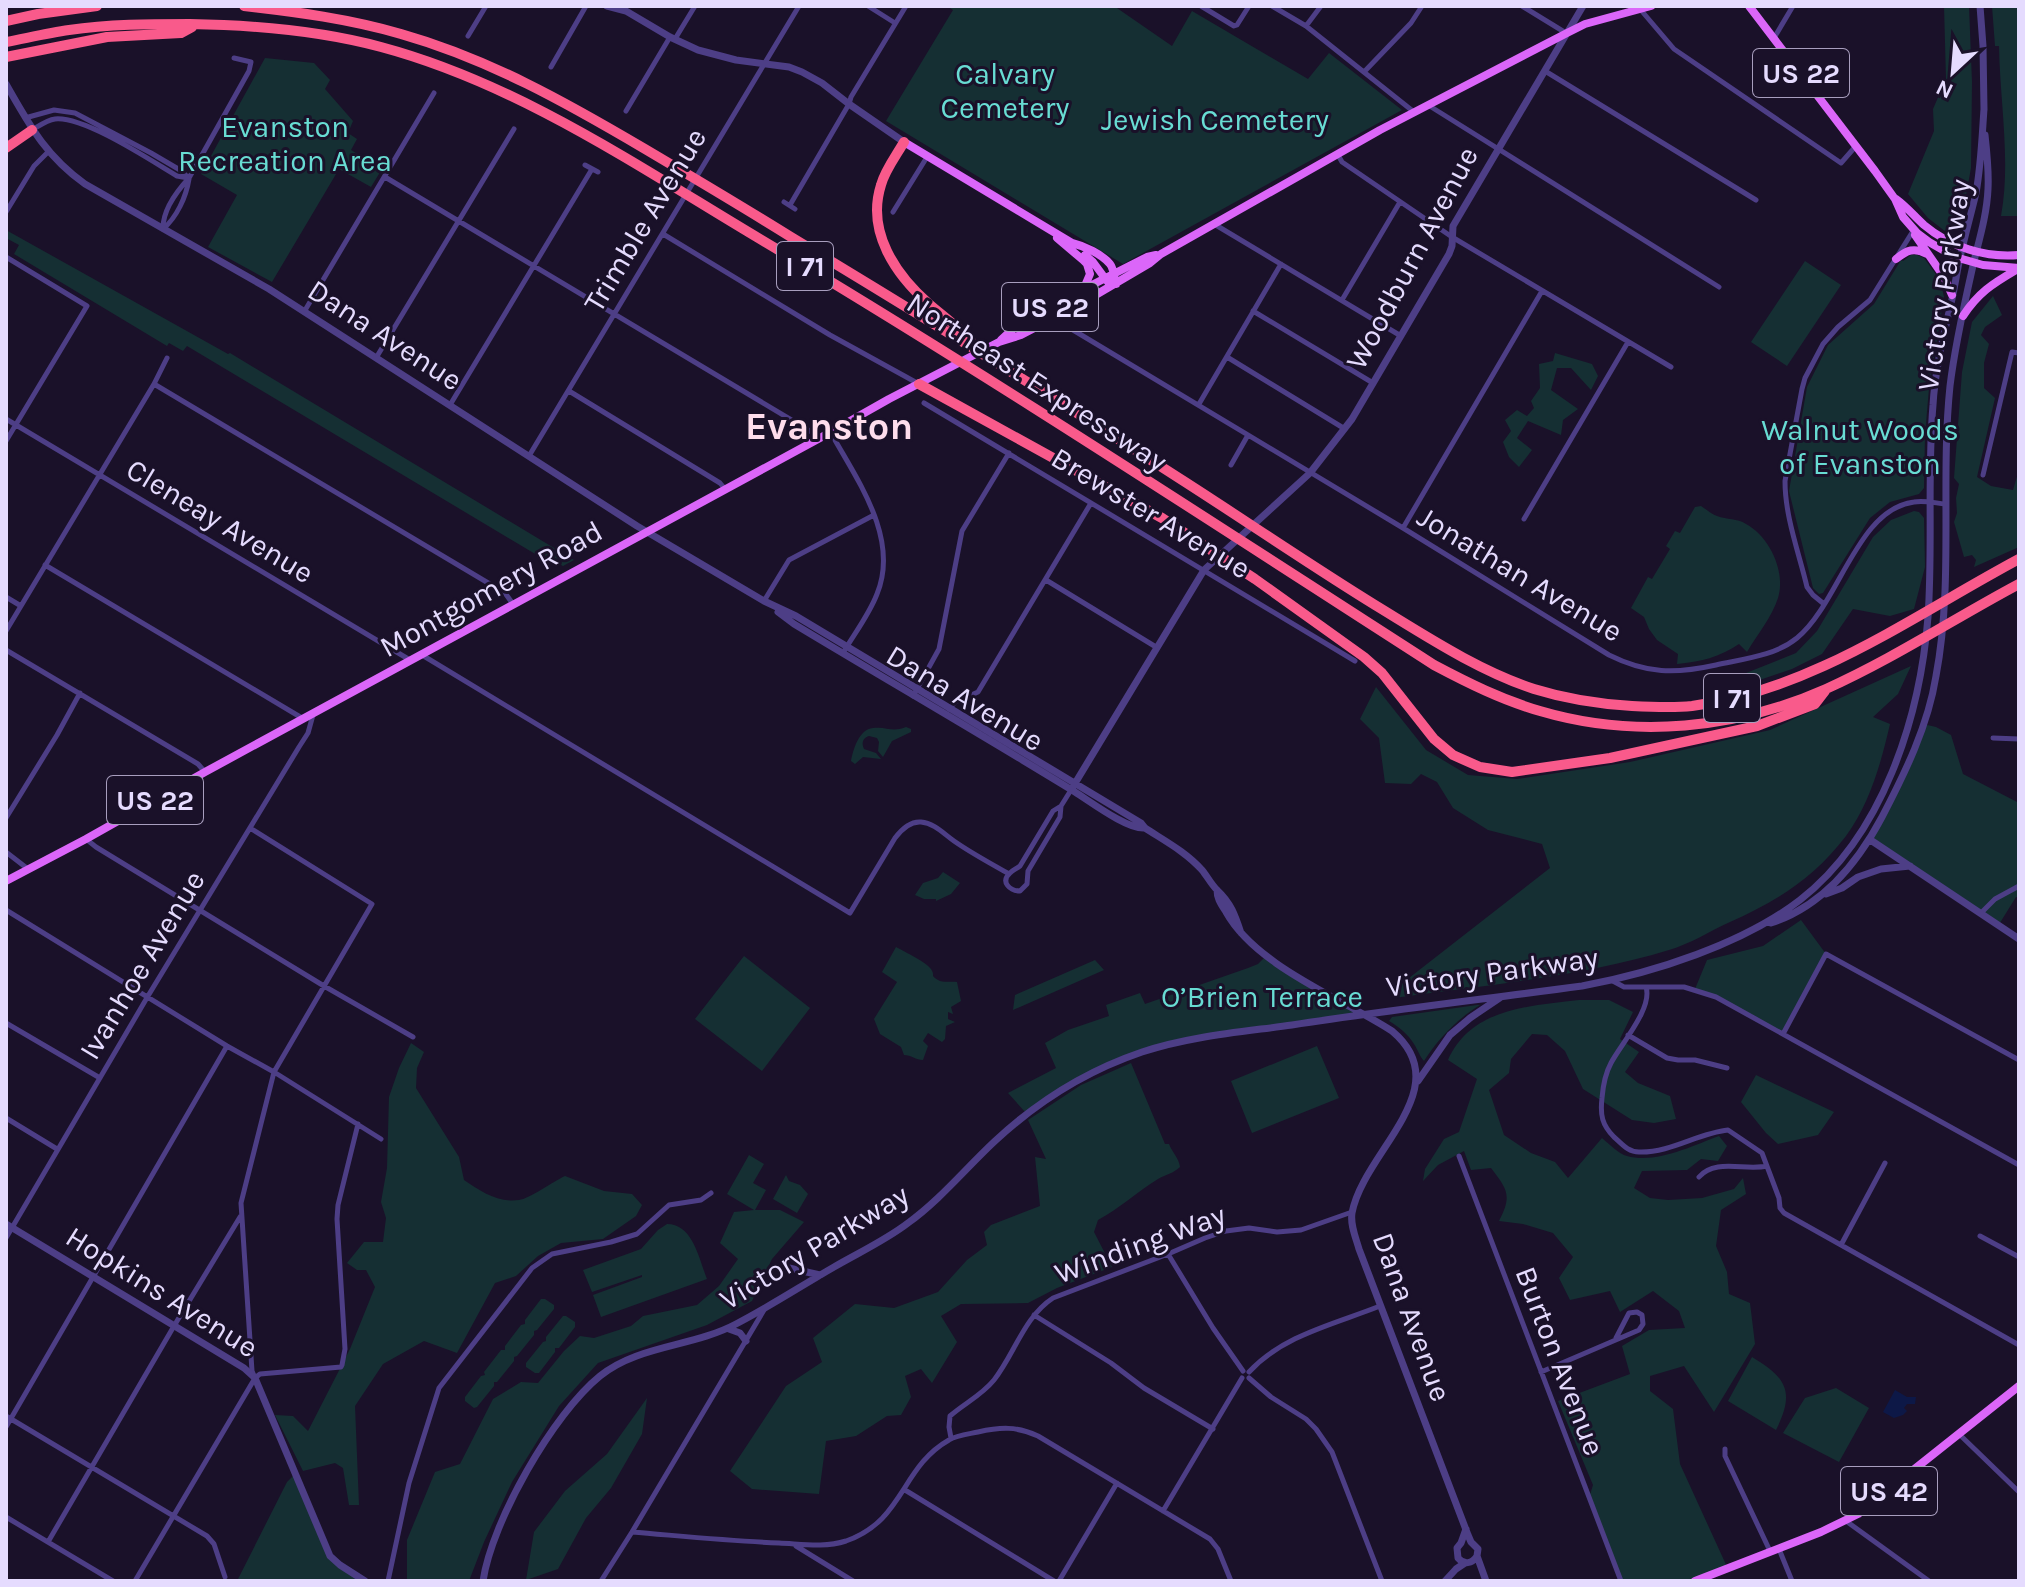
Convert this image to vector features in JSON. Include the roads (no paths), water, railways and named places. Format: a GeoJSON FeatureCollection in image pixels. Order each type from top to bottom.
{"type":"FeatureCollection","features":[{"type":"Feature","properties":{"kind":"highway"},"geometry":{"type":"LineString","coordinates":[[6,21],[97,6]]}},
{"type":"Feature","properties":{"kind":"highway","name":"Northeast Expressway"},"geometry":{"type":"LineString","coordinates":[[244,6],[344,20],[402,34],[524,81],[703,183],[977,349],[1443,646],[1508,680],[1538,690],[1603,704],[1648,707],[1690,706],[1742,695],[1798,677],[1847,654],[2019,559]]}},
{"type":"Feature","properties":{"kind":"highway","name":"Northeast Expressway"},"geometry":{"type":"LineString","coordinates":[[6,42],[72,29],[144,23],[266,27],[383,47],[447,68],[499,90],[549,114],[885,313],[1434,665],[1470,684],[1537,711],[1592,723],[1635,727],[1713,723],[1760,713],[1828,688],[2019,584]]}},
{"type":"Feature","properties":{"kind":"highway"},"geometry":{"type":"LineString","coordinates":[[6,57],[107,37],[181,33],[197,24]]}},
{"type":"Feature","properties":{"kind":"highway"},"geometry":{"type":"LineString","coordinates":[[6,148],[32,130]]}},
{"type":"Feature","properties":{"kind":"highway"},"geometry":{"type":"LineString","coordinates":[[904,142],[880,188],[878,220],[883,243],[907,283],[960,328],[977,349]]}},
{"type":"Feature","properties":{"kind":"highway"},"geometry":{"type":"LineString","coordinates":[[919,384],[1162,518],[1255,579],[1364,657],[1382,673],[1434,739],[1453,755],[1475,766],[1502,771],[1526,770],[1610,758],[1731,732],[1757,726],[1815,704],[1828,688]]}},
{"type":"Feature","properties":{"kind":"main road","name":"US 22"},"geometry":{"type":"LineString","coordinates":[[1567,33],[1585,24],[1651,6]]}},
{"type":"Feature","properties":{"kind":"main road","name":"US 22"},"geometry":{"type":"LineString","coordinates":[[1749,6],[1895,199],[1903,217],[1929,242],[1945,252],[1974,263],[2019,268]]}},
{"type":"Feature","properties":{"kind":"main road","name":"Montgomery Road"},"geometry":{"type":"LineString","coordinates":[[6,881],[919,384],[1053,318],[1111,281],[1150,263],[1414,112],[1567,33]]}},
{"type":"Feature","properties":{"kind":"main road"},"geometry":{"type":"LineString","coordinates":[[904,142],[1072,243],[1111,281]]}},
{"type":"Feature","properties":{"kind":"main road","name":"US 22"},"geometry":{"type":"LineString","coordinates":[[1895,199],[1905,205],[1916,227],[1985,255],[2019,255]]}},
{"type":"Feature","properties":{"kind":"main road"},"geometry":{"type":"LineString","coordinates":[[1916,227],[1952,295]]}},
{"type":"Feature","properties":{"kind":"main road"},"geometry":{"type":"LineString","coordinates":[[1049,229],[1087,264],[1090,277],[1084,289]]}},
{"type":"Feature","properties":{"kind":"main road"},"geometry":{"type":"LineString","coordinates":[[1896,259],[1910,250],[1928,254]]}},
{"type":"Feature","properties":{"kind":"main road"},"geometry":{"type":"LineString","coordinates":[[1963,316],[1980,293],[2019,268]]}},
{"type":"Feature","properties":{"kind":"main road","name":"Montgomery Road"},"geometry":{"type":"LineString","coordinates":[[999,342],[1014,328],[1084,289],[1111,281]]}},
{"type":"Feature","properties":{"kind":"main road","name":"US 42"},"geometry":{"type":"LineString","coordinates":[[1695,1581],[1846,1521],[1885,1494],[2019,1386]]}},
{"type":"Feature","properties":{"kind":"street"},"geometry":{"type":"LineString","coordinates":[[468,36],[486,6]]}},
{"type":"Feature","properties":{"kind":"street"},"geometry":{"type":"LineString","coordinates":[[551,67],[586,6]]}},
{"type":"Feature","properties":{"kind":"street"},"geometry":{"type":"LineString","coordinates":[[607,6],[620,7],[672,38],[707,53],[802,72],[904,142]]}},
{"type":"Feature","properties":{"kind":"street"},"geometry":{"type":"LineString","coordinates":[[626,111],[695,6]]}},
{"type":"Feature","properties":{"kind":"street","name":"Trimble Avenue"},"geometry":{"type":"LineString","coordinates":[[529,456],[799,6]]}},
{"type":"Feature","properties":{"kind":"street"},"geometry":{"type":"LineString","coordinates":[[868,6],[895,23]]}},
{"type":"Feature","properties":{"kind":"street"},"geometry":{"type":"LineString","coordinates":[[789,205],[906,6]]}},
{"type":"Feature","properties":{"kind":"street"},"geometry":{"type":"LineString","coordinates":[[1201,6],[1234,26],[1249,6]]}},
{"type":"Feature","properties":{"kind":"street"},"geometry":{"type":"LineString","coordinates":[[1272,6],[1306,26],[1414,112]]}},
{"type":"Feature","properties":{"kind":"street"},"geometry":{"type":"LineString","coordinates":[[1306,26],[1321,6]]}},
{"type":"Feature","properties":{"kind":"street"},"geometry":{"type":"LineString","coordinates":[[1364,72],[1415,18],[1422,6]]}},
{"type":"Feature","properties":{"kind":"street"},"geometry":{"type":"LineString","coordinates":[[1522,6],[1567,33]]}},
{"type":"Feature","properties":{"kind":"street","name":"Woodburn Avenue"},"geometry":{"type":"LineString","coordinates":[[1073,786],[1204,570],[1310,473],[1345,429],[1449,254],[1453,226],[1583,6]]}},
{"type":"Feature","properties":{"kind":"street"},"geometry":{"type":"LineString","coordinates":[[1774,38],[1793,6]]}},
{"type":"Feature","properties":{"kind":"street","name":"Victory Parkway"},"geometry":{"type":"LineString","coordinates":[[483,1581],[493,1539],[516,1492],[554,1428],[590,1386],[611,1368],[634,1357],[699,1340],[727,1329],[907,1225],[1026,1113],[1100,1068],[1144,1051],[1184,1041],[1611,980],[1706,950],[1785,918],[1824,894],[1847,871],[1870,839],[1911,755],[1934,686],[1943,623],[1950,385],[1986,213],[1988,189],[1980,6]]}},
{"type":"Feature","properties":{"kind":"street"},"geometry":{"type":"LineString","coordinates":[[1640,9],[1674,49],[1841,163],[1856,146]]}},
{"type":"Feature","properties":{"kind":"street"},"geometry":{"type":"LineString","coordinates":[[163,229],[171,222],[184,197],[189,178],[249,71],[251,62],[234,58]]}},
{"type":"Feature","properties":{"kind":"street"},"geometry":{"type":"LineString","coordinates":[[1545,71],[1756,200]]}},
{"type":"Feature","properties":{"kind":"street","name":"Dana Avenue"},"geometry":{"type":"LineString","coordinates":[[6,84],[48,152],[85,184],[269,289],[647,531],[764,601],[794,624],[845,650],[1141,823],[1194,862],[1227,899],[1241,933],[1259,951],[1392,1031],[1404,1042],[1414,1064],[1417,1083],[1412,1100],[1363,1183],[1352,1220],[1380,1306],[1471,1542]]}},
{"type":"Feature","properties":{"kind":"street"},"geometry":{"type":"LineString","coordinates":[[304,312],[434,93]]}},
{"type":"Feature","properties":{"kind":"street"},"geometry":{"type":"LineString","coordinates":[[1428,105],[1719,287]]}},
{"type":"Feature","properties":{"kind":"street","name":"Victory Parkway"},"geometry":{"type":"LineString","coordinates":[[1761,926],[1813,889],[1860,834],[1898,755],[1920,681],[1930,583],[1936,375],[1979,175],[1984,109]]}},
{"type":"Feature","properties":{"kind":"street"},"geometry":{"type":"LineString","coordinates":[[25,118],[54,110],[75,113],[151,153],[189,178]]}},
{"type":"Feature","properties":{"kind":"street"},"geometry":{"type":"LineString","coordinates":[[32,130],[47,121],[73,120],[95,129],[177,176],[189,178]]}},
{"type":"Feature","properties":{"kind":"street"},"geometry":{"type":"LineString","coordinates":[[376,358],[514,129]]}},
{"type":"Feature","properties":{"kind":"street"},"geometry":{"type":"LineString","coordinates":[[6,212],[34,166],[48,152]]}},
{"type":"Feature","properties":{"kind":"street"},"geometry":{"type":"LineString","coordinates":[[1338,155],[1342,162],[1452,237],[1671,367]]}},
{"type":"Feature","properties":{"kind":"street"},"geometry":{"type":"LineString","coordinates":[[893,212],[927,156]]}},
{"type":"Feature","properties":{"kind":"street"},"geometry":{"type":"LineString","coordinates":[[450,405],[595,170],[585,165]]}},
{"type":"Feature","properties":{"kind":"street"},"geometry":{"type":"LineString","coordinates":[[385,177],[820,438]]}},
{"type":"Feature","properties":{"kind":"street"},"geometry":{"type":"LineString","coordinates":[[1342,300],[1400,202]]}},
{"type":"Feature","properties":{"kind":"street"},"geometry":{"type":"LineString","coordinates":[[1214,224],[1401,336]]}},
{"type":"Feature","properties":{"kind":"street"},"geometry":{"type":"LineString","coordinates":[[1824,604],[1807,587],[1785,492],[1802,389],[1823,344],[1870,300],[1916,227]]}},
{"type":"Feature","properties":{"kind":"street"},"geometry":{"type":"LineString","coordinates":[[663,234],[830,335],[919,384]]}},
{"type":"Feature","properties":{"kind":"street"},"geometry":{"type":"LineString","coordinates":[[6,257],[87,306],[6,441]]}},
{"type":"Feature","properties":{"kind":"street"},"geometry":{"type":"LineString","coordinates":[[1199,404],[1281,264]]}},
{"type":"Feature","properties":{"kind":"street"},"geometry":{"type":"LineString","coordinates":[[1403,528],[1542,291]]}},
{"type":"Feature","properties":{"kind":"street"},"geometry":{"type":"LineString","coordinates":[[1253,311],[1373,383]]}},
{"type":"Feature","properties":{"kind":"street","name":"Jonathan Avenue"},"geometry":{"type":"LineString","coordinates":[[1053,318],[1609,655],[1647,670],[1689,671],[1771,652],[1791,643],[1814,620],[1880,518],[1915,501],[1945,504]]}},
{"type":"Feature","properties":{"kind":"street"},"geometry":{"type":"LineString","coordinates":[[1524,519],[1628,342]]}},
{"type":"Feature","properties":{"kind":"street"},"geometry":{"type":"LineString","coordinates":[[1983,475],[2012,352],[2019,353]]}},
{"type":"Feature","properties":{"kind":"street"},"geometry":{"type":"LineString","coordinates":[[1227,357],[1345,429]]}},
{"type":"Feature","properties":{"kind":"street"},"geometry":{"type":"LineString","coordinates":[[6,631],[167,358]]}},
{"type":"Feature","properties":{"kind":"street"},"geometry":{"type":"LineString","coordinates":[[154,384],[505,593],[513,604]]}},
{"type":"Feature","properties":{"kind":"street"},"geometry":{"type":"LineString","coordinates":[[569,391],[720,483],[725,489]]}},
{"type":"Feature","properties":{"kind":"street","name":"Brewster Avenue"},"geometry":{"type":"LineString","coordinates":[[924,403],[1355,661]]}},
{"type":"Feature","properties":{"kind":"street","name":"Cleneay Avenue"},"geometry":{"type":"LineString","coordinates":[[6,419],[411,660]]}},
{"type":"Feature","properties":{"kind":"street"},"geometry":{"type":"LineString","coordinates":[[830,432],[874,515],[883,546],[881,581],[872,604],[845,650]]}},
{"type":"Feature","properties":{"kind":"street"},"geometry":{"type":"LineString","coordinates":[[1231,465],[1248,435]]}},
{"type":"Feature","properties":{"kind":"street"},"geometry":{"type":"LineString","coordinates":[[915,692],[939,649],[962,531],[1009,453]]}},
{"type":"Feature","properties":{"kind":"street"},"geometry":{"type":"LineString","coordinates":[[947,712],[955,702],[978,692],[1091,503]]}},
{"type":"Feature","properties":{"kind":"street"},"geometry":{"type":"LineString","coordinates":[[764,601],[789,560],[874,515]]}},
{"type":"Feature","properties":{"kind":"street"},"geometry":{"type":"LineString","coordinates":[[45,565],[308,717]]}},
{"type":"Feature","properties":{"kind":"street"},"geometry":{"type":"LineString","coordinates":[[1046,580],[1156,647]]}},
{"type":"Feature","properties":{"kind":"street"},"geometry":{"type":"LineString","coordinates":[[6,597],[21,606]]}},
{"type":"Feature","properties":{"kind":"street"},"geometry":{"type":"LineString","coordinates":[[6,650],[198,764],[205,772]]}},
{"type":"Feature","properties":{"kind":"street"},"geometry":{"type":"LineString","coordinates":[[421,655],[850,913],[895,838],[912,823],[931,825],[1009,874]]}},
{"type":"Feature","properties":{"kind":"street"},"geometry":{"type":"LineString","coordinates":[[6,818],[80,693]]}},
{"type":"Feature","properties":{"kind":"street","name":"Ivanhoe Avenue"},"geometry":{"type":"LineString","coordinates":[[6,1238],[9,1226],[308,733],[308,717]]}},
{"type":"Feature","properties":{"kind":"street"},"geometry":{"type":"LineString","coordinates":[[1993,738],[2019,739]]}},
{"type":"Feature","properties":{"kind":"street"},"geometry":{"type":"LineString","coordinates":[[1061,806],[1053,811],[1020,866],[1009,874],[1006,882],[1014,891],[1024,889],[1028,871],[1060,817],[1061,806],[1073,786]]}},
{"type":"Feature","properties":{"kind":"street"},"geometry":{"type":"LineString","coordinates":[[171,791],[182,818],[187,821]]}},
{"type":"Feature","properties":{"kind":"street"},"geometry":{"type":"LineString","coordinates":[[250,828],[372,904],[274,1072],[241,1203],[252,1371],[255,1378]]}},
{"type":"Feature","properties":{"kind":"street"},"geometry":{"type":"LineString","coordinates":[[1860,834],[2019,939]]}},
{"type":"Feature","properties":{"kind":"street"},"geometry":{"type":"LineString","coordinates":[[86,839],[324,986],[413,1037]]}},
{"type":"Feature","properties":{"kind":"street"},"geometry":{"type":"LineString","coordinates":[[6,852],[28,869]]}},
{"type":"Feature","properties":{"kind":"street"},"geometry":{"type":"LineString","coordinates":[[1824,894],[1881,869],[1910,866]]}},
{"type":"Feature","properties":{"kind":"street"},"geometry":{"type":"LineString","coordinates":[[1980,914],[1995,899],[2019,886]]}},
{"type":"Feature","properties":{"kind":"street"},"geometry":{"type":"LineString","coordinates":[[6,910],[381,1139]]}},
{"type":"Feature","properties":{"kind":"street"},"geometry":{"type":"LineString","coordinates":[[1783,1034],[1826,954],[2019,1060]]}},
{"type":"Feature","properties":{"kind":"street"},"geometry":{"type":"LineString","coordinates":[[1611,980],[1624,987],[1684,987],[1706,993],[2019,1165]]}},
{"type":"Feature","properties":{"kind":"street"},"geometry":{"type":"LineString","coordinates":[[1646,987],[1648,994],[1643,1009],[1606,1074],[1601,1107],[1605,1128],[1624,1147],[1638,1152],[1665,1150],[1726,1130],[1761,1152],[1784,1213],[2019,1345]]}},
{"type":"Feature","properties":{"kind":"street"},"geometry":{"type":"LineString","coordinates":[[1417,1083],[1450,1035],[1503,996]]}},
{"type":"Feature","properties":{"kind":"street"},"geometry":{"type":"LineString","coordinates":[[1334,1018],[1340,1000]]}},
{"type":"Feature","properties":{"kind":"street"},"geometry":{"type":"LineString","coordinates":[[6,1023],[100,1078]]}},
{"type":"Feature","properties":{"kind":"street"},"geometry":{"type":"LineString","coordinates":[[1628,1035],[1673,1060],[1695,1060],[1727,1068]]}},
{"type":"Feature","properties":{"kind":"street"},"geometry":{"type":"LineString","coordinates":[[6,1427],[8,1417],[227,1046]]}},
{"type":"Feature","properties":{"kind":"street"},"geometry":{"type":"LineString","coordinates":[[6,1118],[57,1149]]}},
{"type":"Feature","properties":{"kind":"street"},"geometry":{"type":"LineString","coordinates":[[135,1581],[255,1378],[260,1374],[341,1367],[345,1349],[337,1219],[358,1124]]}},
{"type":"Feature","properties":{"kind":"street","name":"Burton Avenue"},"geometry":{"type":"LineString","coordinates":[[1459,1156],[1621,1581]]}},
{"type":"Feature","properties":{"kind":"street"},"geometry":{"type":"LineString","coordinates":[[1841,1245],[1885,1163]]}},
{"type":"Feature","properties":{"kind":"street"},"geometry":{"type":"LineString","coordinates":[[1699,1177],[1703,1172],[1723,1165],[1751,1169],[1767,1166]]}},
{"type":"Feature","properties":{"kind":"street"},"geometry":{"type":"LineString","coordinates":[[388,1581],[409,1483],[439,1388],[532,1268],[552,1254],[637,1234],[669,1205],[701,1200],[711,1193]]}},
{"type":"Feature","properties":{"kind":"street","name":"Winding Way"},"geometry":{"type":"LineString","coordinates":[[632,1532],[826,1545],[858,1536],[887,1515],[924,1459],[951,1438],[950,1416],[993,1381],[1034,1315],[1046,1303],[1205,1238],[1239,1228],[1291,1232],[1352,1212]]}},
{"type":"Feature","properties":{"kind":"street"},"geometry":{"type":"LineString","coordinates":[[48,1542],[240,1216]]}},
{"type":"Feature","properties":{"kind":"street","name":"Hopkins Avenue"},"geometry":{"type":"LineString","coordinates":[[9,1226],[244,1368],[255,1378],[330,1556],[365,1581]]}},
{"type":"Feature","properties":{"kind":"street"},"geometry":{"type":"LineString","coordinates":[[1980,1236],[2019,1257]]}},
{"type":"Feature","properties":{"kind":"street"},"geometry":{"type":"LineString","coordinates":[[1168,1254],[1246,1375],[1271,1397],[1302,1416],[1325,1440],[1382,1581]]}},
{"type":"Feature","properties":{"kind":"street"},"geometry":{"type":"LineString","coordinates":[[789,1268],[820,1275]]}},
{"type":"Feature","properties":{"kind":"street"},"geometry":{"type":"LineString","coordinates":[[601,1581],[767,1306]]}},
{"type":"Feature","properties":{"kind":"street"},"geometry":{"type":"LineString","coordinates":[[1163,1511],[1246,1375],[1265,1356],[1289,1341],[1380,1306]]}},
{"type":"Feature","properties":{"kind":"street"},"geometry":{"type":"LineString","coordinates":[[1541,1372],[1639,1330],[1643,1324],[1642,1315],[1629,1313],[1616,1338]]}},
{"type":"Feature","properties":{"kind":"street"},"geometry":{"type":"LineString","coordinates":[[1034,1315],[1144,1388],[1213,1429]]}},
{"type":"Feature","properties":{"kind":"street"},"geometry":{"type":"LineString","coordinates":[[727,1329],[740,1333],[746,1341]]}},
{"type":"Feature","properties":{"kind":"street"},"geometry":{"type":"LineString","coordinates":[[8,1417],[210,1539],[225,1577]]}},
{"type":"Feature","properties":{"kind":"street"},"geometry":{"type":"LineString","coordinates":[[951,1438],[993,1429],[1020,1429],[1038,1436],[1215,1544],[1231,1581]]}},
{"type":"Feature","properties":{"kind":"street"},"geometry":{"type":"LineString","coordinates":[[1959,1434],[2019,1492]]}},
{"type":"Feature","properties":{"kind":"street"},"geometry":{"type":"LineString","coordinates":[[1725,1449],[1725,1456],[1792,1581]]}},
{"type":"Feature","properties":{"kind":"street"},"geometry":{"type":"LineString","coordinates":[[905,1490],[1056,1581],[1117,1483]]}},
{"type":"Feature","properties":{"kind":"street"},"geometry":{"type":"LineString","coordinates":[[6,1517],[113,1581]]}},
{"type":"Feature","properties":{"kind":"street"},"geometry":{"type":"LineString","coordinates":[[1846,1521],[1929,1581]]}},
{"type":"Feature","properties":{"kind":"street"},"geometry":{"type":"LineString","coordinates":[[1466,1529],[1456,1551],[1484,1577]]}},
{"type":"Feature","properties":{"kind":"street"},"geometry":{"type":"LineString","coordinates":[[1461,1543],[1471,1542],[1476,1546],[1484,1577]]}},
{"type":"Feature","properties":{"kind":"street"},"geometry":{"type":"LineString","coordinates":[[793,1544],[853,1581]]}},
{"type":"Feature","properties":{"kind":"street"},"geometry":{"type":"LineString","coordinates":[[1445,1581],[1464,1561],[1477,1556]]}},
{"type":"Feature","properties":{"kind":"district","name":"Evanston"},"geometry":{"type":"Point","coordinates":[829,426]}},
{"type":"Feature","properties":{"kind":"park label","name":"Calvary Cemetery"},"geometry":{"type":"Point","coordinates":[1005,91]}},
{"type":"Feature","properties":{"kind":"park label","name":"Jewish Cemetery"},"geometry":{"type":"Point","coordinates":[1215,120]}},
{"type":"Feature","properties":{"kind":"park label","name":"Evanston Recreation Area"},"geometry":{"type":"Point","coordinates":[285,144]}},
{"type":"Feature","properties":{"kind":"park label","name":"Walnut Woods of Evanston"},"geometry":{"type":"Point","coordinates":[1860,447]}},
{"type":"Feature","properties":{"kind":"park label","name":"O’Brien Terrace"},"geometry":{"type":"Point","coordinates":[1262,997]}}]}
